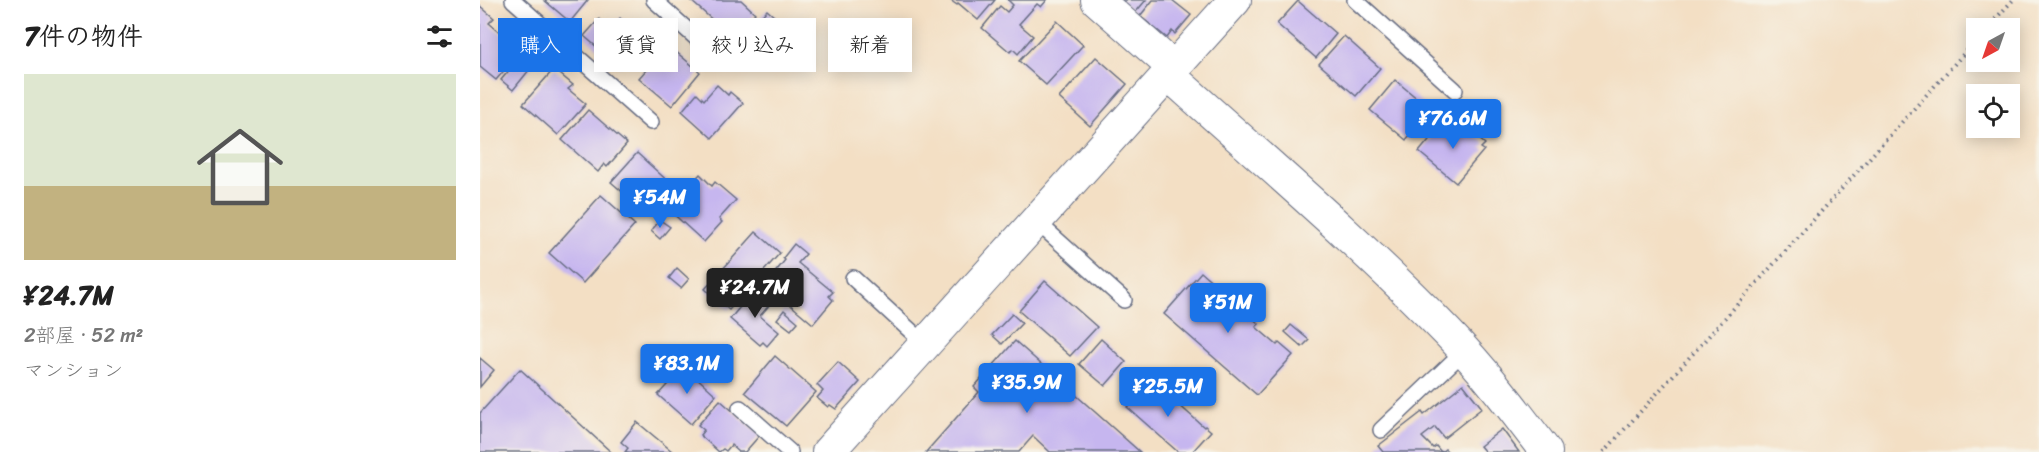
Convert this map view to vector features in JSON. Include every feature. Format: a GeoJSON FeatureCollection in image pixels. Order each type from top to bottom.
{"type":"FeatureCollection","features":[{"type":"Feature","properties":{"kind":"street"},"geometry":{"type":"LineString","coordinates":[[1098,0],[1391,277],[1464,351],[1507,399],[1546,452]]}},
{"type":"Feature","properties":{"kind":"street"},"geometry":{"type":"LineString","coordinates":[[828,452],[1235,0]]}},
{"type":"Feature","properties":{"kind":"lane"},"geometry":{"type":"LineString","coordinates":[[513,0],[651,122]]}},
{"type":"Feature","properties":{"kind":"lane"},"geometry":{"type":"LineString","coordinates":[[654,0],[690,32]]}},
{"type":"Feature","properties":{"kind":"lane"},"geometry":{"type":"LineString","coordinates":[[1354,0],[1455,90]]}},
{"type":"Feature","properties":{"kind":"lane"},"geometry":{"type":"LineString","coordinates":[[1036,221],[1124,300]]}},
{"type":"Feature","properties":{"kind":"lane"},"geometry":{"type":"LineString","coordinates":[[854,278],[925,344]]}},
{"type":"Feature","properties":{"kind":"lane"},"geometry":{"type":"LineString","coordinates":[[1382,430],[1464,351]]}},
{"type":"Feature","properties":{"kind":"lane"},"geometry":{"type":"LineString","coordinates":[[740,408],[790,452]]}},
{"type":"Feature","properties":{"kind":"path"},"geometry":{"type":"LineString","coordinates":[[1996,18],[2013,0]]}},
{"type":"Feature","properties":{"kind":"path"},"geometry":{"type":"LineString","coordinates":[[1604,452],[1966,51]]}},
{"type":"Feature","properties":{"kind":"building"},"geometry":{"type":"Polygon","coordinates":[[[544,0],[588,0],[573,18],[565,18],[544,0]]]}},
{"type":"Feature","properties":{"kind":"building"},"geometry":{"type":"Polygon","coordinates":[[[690,0],[741,0],[755,13],[751,18],[710,18],[690,0]]]}},
{"type":"Feature","properties":{"kind":"building"},"geometry":{"type":"Polygon","coordinates":[[[950,0],[995,0],[978,20],[958,3],[957,5],[950,0]]]}},
{"type":"Feature","properties":{"kind":"building"},"geometry":{"type":"Polygon","coordinates":[[[1008,0],[1047,0],[1041,7],[1037,4],[1019,24],[1033,36],[1018,54],[1013,49],[1010,52],[982,28],[1000,6],[1007,12],[1013,5],[1008,0]]]}},
{"type":"Feature","properties":{"kind":"building"},"geometry":{"type":"Polygon","coordinates":[[[1120,0],[1146,0],[1135,13],[1120,0]]]}},
{"type":"Feature","properties":{"kind":"building"},"geometry":{"type":"Polygon","coordinates":[[[1153,0],[1172,0],[1191,15],[1175,34],[1172,31],[1167,38],[1140,16],[1153,0]]]}},
{"type":"Feature","properties":{"kind":"building"},"geometry":{"type":"Polygon","coordinates":[[[1298,1],[1336,34],[1316,58],[1277,24],[1298,1]]]}},
{"type":"Feature","properties":{"kind":"building"},"geometry":{"type":"Polygon","coordinates":[[[480,6],[494,18],[489,23],[498,31],[498,72],[503,72],[496,80],[480,67],[480,6]]]}},
{"type":"Feature","properties":{"kind":"building"},"geometry":{"type":"Polygon","coordinates":[[[767,10],[776,18],[760,18],[767,10]]]}},
{"type":"Feature","properties":{"kind":"building"},"geometry":{"type":"Polygon","coordinates":[[[1057,21],[1083,45],[1046,85],[1019,61],[1057,21]]]}},
{"type":"Feature","properties":{"kind":"building"},"geometry":{"type":"Polygon","coordinates":[[[594,25],[594,45],[584,36],[594,25]]]}},
{"type":"Feature","properties":{"kind":"building"},"geometry":{"type":"Polygon","coordinates":[[[1344,36],[1380,68],[1356,96],[1319,64],[1344,36]]]}},
{"type":"Feature","properties":{"kind":"building"},"geometry":{"type":"Polygon","coordinates":[[[678,54],[690,64],[690,72],[700,72],[672,106],[639,78],[644,72],[678,72],[678,54]]]}},
{"type":"Feature","properties":{"kind":"building"},"geometry":{"type":"Polygon","coordinates":[[[1096,57],[1127,84],[1090,126],[1059,98],[1096,57]]]}},
{"type":"Feature","properties":{"kind":"building"},"geometry":{"type":"Polygon","coordinates":[[[508,72],[528,72],[513,90],[501,80],[508,72]]]}},
{"type":"Feature","properties":{"kind":"building"},"geometry":{"type":"Polygon","coordinates":[[[551,72],[558,72],[573,85],[568,89],[586,104],[558,135],[523,104],[551,72]]]}},
{"type":"Feature","properties":{"kind":"building"},"geometry":{"type":"Polygon","coordinates":[[[1395,80],[1431,110],[1429,113],[1432,115],[1417,134],[1413,131],[1406,140],[1370,110],[1395,80]]]}},
{"type":"Feature","properties":{"kind":"building"},"geometry":{"type":"Polygon","coordinates":[[[717,85],[728,95],[730,92],[743,103],[712,138],[682,111],[697,93],[704,100],[717,85]]]}},
{"type":"Feature","properties":{"kind":"building"},"geometry":{"type":"Polygon","coordinates":[[[588,110],[627,144],[607,167],[604,164],[598,172],[562,140],[588,110]]]}},
{"type":"Feature","properties":{"kind":"building"},"geometry":{"type":"Polygon","coordinates":[[[1447,118],[1458,127],[1462,124],[1485,144],[1481,148],[1484,150],[1456,183],[1419,152],[1447,118]]]}},
{"type":"Feature","properties":{"kind":"building"},"geometry":{"type":"Polygon","coordinates":[[[637,153],[672,185],[647,213],[611,182],[637,153]]]}},
{"type":"Feature","properties":{"kind":"building"},"geometry":{"type":"Polygon","coordinates":[[[700,174],[712,186],[715,182],[736,200],[719,219],[722,222],[704,242],[668,209],[700,174]]]}},
{"type":"Feature","properties":{"kind":"building"},"geometry":{"type":"Polygon","coordinates":[[[601,195],[635,225],[583,283],[549,253],[601,195]]]}},
{"type":"Feature","properties":{"kind":"building"},"geometry":{"type":"Polygon","coordinates":[[[660,220],[670,227],[660,239],[651,231],[660,220]]]}},
{"type":"Feature","properties":{"kind":"building"},"geometry":{"type":"Polygon","coordinates":[[[756,232],[780,253],[729,310],[705,289],[756,232]]]}},
{"type":"Feature","properties":{"kind":"building"},"geometry":{"type":"Polygon","coordinates":[[[794,244],[806,254],[798,263],[833,292],[829,296],[833,300],[813,324],[766,284],[785,260],[783,258],[794,244]]]}},
{"type":"Feature","properties":{"kind":"building"},"geometry":{"type":"Polygon","coordinates":[[[677,268],[689,279],[681,288],[669,278],[677,268]]]}},
{"type":"Feature","properties":{"kind":"building"},"geometry":{"type":"Polygon","coordinates":[[[1201,272],[1215,284],[1212,287],[1222,297],[1225,293],[1237,304],[1234,308],[1244,317],[1247,313],[1259,324],[1256,327],[1293,355],[1257,395],[1164,314],[1201,272]]]}},
{"type":"Feature","properties":{"kind":"building"},"geometry":{"type":"Polygon","coordinates":[[[1045,281],[1097,327],[1070,356],[1019,311],[1045,281]]]}},
{"type":"Feature","properties":{"kind":"building"},"geometry":{"type":"Polygon","coordinates":[[[755,289],[771,303],[760,316],[779,332],[767,346],[763,342],[760,345],[730,319],[755,289]]]}},
{"type":"Feature","properties":{"kind":"building"},"geometry":{"type":"Polygon","coordinates":[[[784,310],[798,322],[791,330],[777,319],[784,310]]]}},
{"type":"Feature","properties":{"kind":"building"},"geometry":{"type":"Polygon","coordinates":[[[1012,314],[1022,323],[1002,344],[992,335],[1012,314]]]}},
{"type":"Feature","properties":{"kind":"building"},"geometry":{"type":"Polygon","coordinates":[[[1291,325],[1309,340],[1302,347],[1285,332],[1291,325]]]}},
{"type":"Feature","properties":{"kind":"building"},"geometry":{"type":"Polygon","coordinates":[[[1101,339],[1126,362],[1105,386],[1079,364],[1101,339]]]}},
{"type":"Feature","properties":{"kind":"building"},"geometry":{"type":"Polygon","coordinates":[[[1015,341],[1140,452],[1050,452],[1033,436],[1019,452],[926,452],[979,392],[974,387],[1015,341]]]}},
{"type":"Feature","properties":{"kind":"building"},"geometry":{"type":"Polygon","coordinates":[[[775,356],[816,392],[786,426],[745,392],[775,356]]]}},
{"type":"Feature","properties":{"kind":"building"},"geometry":{"type":"Polygon","coordinates":[[[480,358],[494,370],[480,387],[480,358]]]}},
{"type":"Feature","properties":{"kind":"building"},"geometry":{"type":"Polygon","coordinates":[[[838,362],[860,382],[836,409],[830,405],[828,407],[817,398],[823,391],[817,385],[838,362]]]}},
{"type":"Feature","properties":{"kind":"building"},"geometry":{"type":"Polygon","coordinates":[[[684,366],[716,395],[691,424],[658,395],[684,366]]]}},
{"type":"Feature","properties":{"kind":"building"},"geometry":{"type":"Polygon","coordinates":[[[520,369],[611,452],[480,452],[480,413],[520,369]]]}},
{"type":"Feature","properties":{"kind":"building"},"geometry":{"type":"Polygon","coordinates":[[[1152,378],[1161,386],[1160,388],[1211,431],[1192,452],[1178,452],[1127,407],[1152,378]]]}},
{"type":"Feature","properties":{"kind":"building"},"geometry":{"type":"Polygon","coordinates":[[[1463,384],[1482,408],[1444,438],[1435,427],[1422,437],[1433,448],[1436,446],[1441,452],[1383,452],[1378,446],[1422,412],[1424,415],[1463,384]]]}},
{"type":"Feature","properties":{"kind":"building"},"geometry":{"type":"Polygon","coordinates":[[[720,400],[760,435],[745,452],[739,452],[731,445],[726,451],[723,449],[719,452],[700,435],[704,430],[698,425],[720,400]]]}},
{"type":"Feature","properties":{"kind":"building"},"geometry":{"type":"Polygon","coordinates":[[[637,422],[673,452],[625,452],[628,448],[621,442],[637,422]]]}},
{"type":"Feature","properties":{"kind":"building"},"geometry":{"type":"Polygon","coordinates":[[[1502,429],[1519,452],[1485,452],[1480,446],[1502,429]]]}}]}
